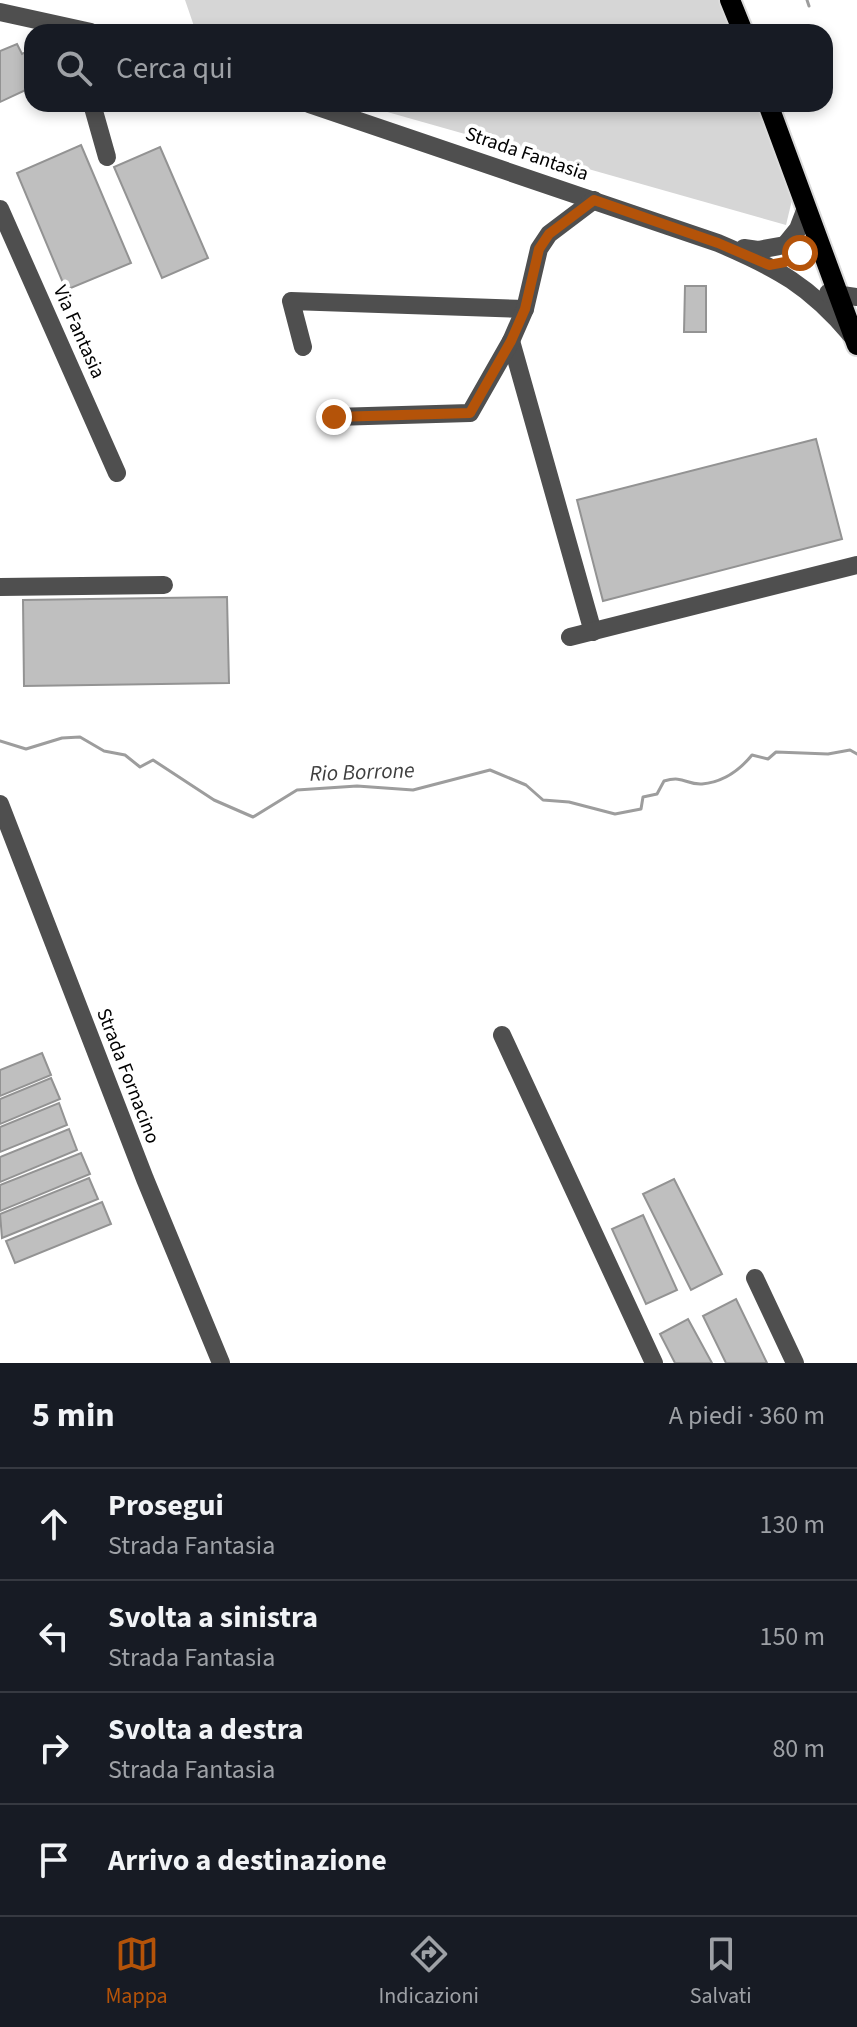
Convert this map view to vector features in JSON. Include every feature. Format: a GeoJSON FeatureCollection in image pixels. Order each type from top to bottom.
{"type":"FeatureCollection","features":[{"type":"Feature","properties":{"kind":"main road"},"geometry":{"type":"LineString","coordinates":[[732,2],[740,24]]}},
{"type":"Feature","properties":{"kind":"main road"},"geometry":{"type":"LineString","coordinates":[[771,112],[806,208],[813,245],[848,296],[856,343]]}},
{"type":"Feature","properties":{"kind":"street"},"geometry":{"type":"LineString","coordinates":[[0,12],[54,24]]}},
{"type":"Feature","properties":{"kind":"street"},"geometry":{"type":"LineString","coordinates":[[94,112],[107,157]]}},
{"type":"Feature","properties":{"kind":"street","name":"Strada Fantasia"},"geometry":{"type":"LineString","coordinates":[[333,112],[718,243],[769,265],[825,306],[856,343]]}},
{"type":"Feature","properties":{"kind":"street","name":"Strada Fantasia"},"geometry":{"type":"LineString","coordinates":[[334,417],[470,413],[511,341],[525,309],[539,249],[549,234],[594,200]]}},
{"type":"Feature","properties":{"kind":"street"},"geometry":{"type":"LineString","coordinates":[[785,245],[798,229],[806,208]]}},
{"type":"Feature","properties":{"kind":"street","name":"Via Fantasia"},"geometry":{"type":"LineString","coordinates":[[0,209],[117,473]]}},
{"type":"Feature","properties":{"kind":"street","name":"Strada Fantasia"},"geometry":{"type":"LineString","coordinates":[[718,243],[758,250],[785,245],[813,245]]}},
{"type":"Feature","properties":{"kind":"street"},"geometry":{"type":"LineString","coordinates":[[769,265],[785,262],[813,245]]}},
{"type":"Feature","properties":{"kind":"street","name":"Strada Fantasia"},"geometry":{"type":"LineString","coordinates":[[799,284],[848,296]]}},
{"type":"Feature","properties":{"kind":"street"},"geometry":{"type":"LineString","coordinates":[[303,347],[291,301],[525,309]]}},
{"type":"Feature","properties":{"kind":"street"},"geometry":{"type":"LineString","coordinates":[[511,341],[593,632]]}},
{"type":"Feature","properties":{"kind":"street"},"geometry":{"type":"LineString","coordinates":[[570,637],[857,565]]}},
{"type":"Feature","properties":{"kind":"street"},"geometry":{"type":"LineString","coordinates":[[0,587],[164,585]]}},
{"type":"Feature","properties":{"kind":"street","name":"Strada Fornacino"},"geometry":{"type":"LineString","coordinates":[[0,804],[145,1179],[221,1363]]}},
{"type":"Feature","properties":{"kind":"street"},"geometry":{"type":"LineString","coordinates":[[502,1035],[654,1363]]}},
{"type":"Feature","properties":{"kind":"street"},"geometry":{"type":"LineString","coordinates":[[755,1278],[795,1363]]}},
{"type":"Feature","properties":{"kind":"shaded area"},"geometry":{"type":"Polygon","coordinates":[[[185,0],[720,0],[728,24],[193,24],[185,0]]]}},
{"type":"Feature","properties":{"kind":"shaded area"},"geometry":{"type":"Polygon","coordinates":[[[387,112],[760,112],[792,200],[786,225],[387,112]]]}},
{"type":"Feature","properties":{"kind":"building"},"geometry":{"type":"Polygon","coordinates":[[[17,44],[24,53],[24,91],[0,102],[0,51],[17,44]]]}},
{"type":"Feature","properties":{"kind":"building"},"geometry":{"type":"Polygon","coordinates":[[[81,145],[131,263],[66,290],[17,173],[81,145]]]}},
{"type":"Feature","properties":{"kind":"building"},"geometry":{"type":"Polygon","coordinates":[[[160,147],[208,258],[162,278],[114,167],[160,147]]]}},
{"type":"Feature","properties":{"kind":"building"},"geometry":{"type":"Polygon","coordinates":[[[685,286],[706,286],[706,332],[684,332],[685,286]]]}},
{"type":"Feature","properties":{"kind":"building"},"geometry":{"type":"Polygon","coordinates":[[[816,439],[842,539],[603,601],[577,500],[816,439]]]}},
{"type":"Feature","properties":{"kind":"building"},"geometry":{"type":"Polygon","coordinates":[[[227,597],[229,683],[24,686],[23,600],[227,597]]]}},
{"type":"Feature","properties":{"kind":"building"},"geometry":{"type":"Polygon","coordinates":[[[42,1053],[51,1075],[0,1096],[0,1070],[42,1053]]]}},
{"type":"Feature","properties":{"kind":"building"},"geometry":{"type":"Polygon","coordinates":[[[51,1078],[60,1099],[0,1124],[0,1099],[51,1078]]]}},
{"type":"Feature","properties":{"kind":"building"},"geometry":{"type":"Polygon","coordinates":[[[59,1103],[67,1125],[0,1152],[0,1127],[59,1103]]]}},
{"type":"Feature","properties":{"kind":"building"},"geometry":{"type":"Polygon","coordinates":[[[69,1129],[77,1150],[0,1182],[0,1157],[69,1129]]]}},
{"type":"Feature","properties":{"kind":"building"},"geometry":{"type":"Polygon","coordinates":[[[81,1153],[90,1174],[0,1211],[0,1185],[81,1153]]]}},
{"type":"Feature","properties":{"kind":"building"},"geometry":{"type":"Polygon","coordinates":[[[89,1178],[98,1199],[2,1238],[0,1214],[89,1178]]]}},
{"type":"Feature","properties":{"kind":"building"},"geometry":{"type":"Polygon","coordinates":[[[674,1179],[722,1274],[691,1290],[643,1194],[674,1179]]]}},
{"type":"Feature","properties":{"kind":"building"},"geometry":{"type":"Polygon","coordinates":[[[102,1202],[111,1224],[15,1263],[6,1241],[102,1202]]]}},
{"type":"Feature","properties":{"kind":"building"},"geometry":{"type":"Polygon","coordinates":[[[643,1215],[677,1290],[646,1304],[612,1229],[643,1215]]]}},
{"type":"Feature","properties":{"kind":"building"},"geometry":{"type":"Polygon","coordinates":[[[736,1299],[767,1363],[726,1363],[703,1316],[736,1299]]]}},
{"type":"Feature","properties":{"kind":"building"},"geometry":{"type":"Polygon","coordinates":[[[688,1319],[712,1363],[675,1363],[660,1334],[688,1319]]]}},
{"type":"Feature","properties":{"kind":"waterway"},"geometry":{"type":"LineString","coordinates":[[807,0],[809,6]]}},
{"type":"Feature","properties":{"kind":"waterway","name":"Rio Borrone"},"geometry":{"type":"LineString","coordinates":[[0,741],[26,749],[62,738],[80,737],[104,751],[125,755],[140,767],[153,760],[214,800],[253,817],[297,790],[357,786],[413,790],[490,770],[526,785],[543,800],[569,802],[615,814],[641,809],[643,797],[657,794],[664,781],[676,779],[702,784],[717,781],[736,771],[752,755],[768,759],[776,752],[828,754],[850,750],[857,754]]}},
{"type":"Feature","properties":{"kind":"route"},"geometry":{"type":"LineString","coordinates":[[334,417],[470,413],[511,341],[525,309],[539,249],[549,234],[594,200],[718,243],[769,265],[785,262],[800,253]]}}]}
